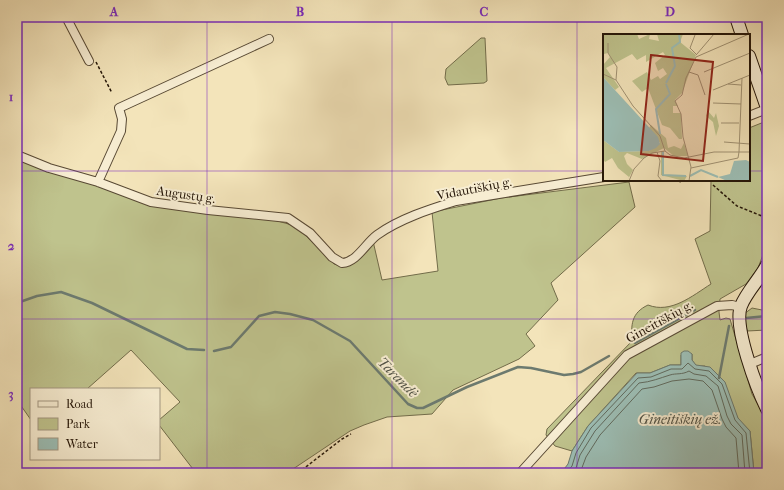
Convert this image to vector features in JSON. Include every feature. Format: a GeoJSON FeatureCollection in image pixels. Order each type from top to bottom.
{"type":"FeatureCollection","features":[{"type":"Feature","properties":{"kind":"street"},"geometry":{"type":"LineString","coordinates":[[66,17],[89,61]]}},
{"type":"Feature","properties":{"kind":"street"},"geometry":{"type":"LineString","coordinates":[[736,17],[742,34]]}},
{"type":"Feature","properties":{"kind":"street"},"geometry":{"type":"LineString","coordinates":[[98,182],[121,131],[122,119],[120,108],[269,39]]}},
{"type":"Feature","properties":{"kind":"street"},"geometry":{"type":"LineString","coordinates":[[750,59],[767,108],[750,116]]}},
{"type":"Feature","properties":{"kind":"street","name":"Augustų g."},"geometry":{"type":"LineString","coordinates":[[17,155],[49,168],[98,182],[151,202],[288,218],[310,233],[332,257],[342,264]]}},
{"type":"Feature","properties":{"kind":"street","name":"Vidautiškių g."},"geometry":{"type":"LineString","coordinates":[[342,264],[352,261],[377,235],[435,208],[456,201],[603,177]]}},
{"type":"Feature","properties":{"kind":"street"},"geometry":{"type":"LineString","coordinates":[[767,265],[740,307],[740,329],[750,364],[767,409]]}},
{"type":"Feature","properties":{"kind":"street","name":"Gineitiškių g."},"geometry":{"type":"LineString","coordinates":[[520,473],[627,355],[717,306],[732,305],[740,307]]}},
{"type":"Feature","properties":{"kind":"street"},"geometry":{"type":"LineString","coordinates":[[750,364],[767,357]]}},
{"type":"Feature","properties":{"kind":"path"},"geometry":{"type":"LineString","coordinates":[[89,61],[96,60],[112,93]]}},
{"type":"Feature","properties":{"kind":"path"},"geometry":{"type":"LineString","coordinates":[[678,181],[682,182]]}},
{"type":"Feature","properties":{"kind":"path"},"geometry":{"type":"LineString","coordinates":[[713,185],[737,206],[767,218]]}},
{"type":"Feature","properties":{"kind":"path"},"geometry":{"type":"LineString","coordinates":[[298,473],[342,438],[351,434]]}},
{"type":"Feature","properties":{"kind":"green space"},"geometry":{"type":"Polygon","coordinates":[[[481,38],[485,38],[487,81],[484,83],[448,85],[445,78],[446,69],[481,38]]]}},
{"type":"Feature","properties":{"kind":"green space"},"geometry":{"type":"Polygon","coordinates":[[[764,122],[767,132],[767,244],[758,268],[746,284],[720,299],[719,312],[720,320],[726,318],[730,319],[752,394],[767,420],[767,473],[754,473],[750,431],[738,419],[731,402],[705,366],[696,366],[692,360],[692,354],[681,355],[681,365],[670,365],[650,373],[636,373],[588,426],[572,451],[555,446],[546,435],[547,429],[632,341],[633,320],[638,312],[648,305],[665,307],[681,302],[711,284],[695,239],[710,231],[711,181],[750,181],[750,128],[764,122]]]}},
{"type":"Feature","properties":{"kind":"green space"},"geometry":{"type":"Polygon","coordinates":[[[17,158],[151,205],[274,220],[292,225],[301,231],[334,264],[340,265],[351,262],[373,241],[382,280],[438,271],[432,212],[501,198],[629,182],[635,207],[551,283],[558,300],[526,334],[535,346],[519,359],[453,390],[432,414],[387,417],[364,425],[350,431],[287,473],[196,473],[160,426],[160,419],[180,402],[131,350],[88,388],[30,388],[30,419],[17,400],[17,158]]]}},
{"type":"Feature","properties":{"kind":"green space"},"geometry":{"type":"Polygon","coordinates":[[[752,308],[767,311],[767,330],[747,331],[744,314],[752,308]]]}},
{"type":"Feature","properties":{"kind":"water","name":"Gineitiškių ež."},"geometry":{"type":"Polygon","coordinates":[[[688,351],[692,354],[692,360],[696,365],[710,367],[725,382],[738,418],[750,431],[754,473],[561,473],[568,464],[572,451],[588,426],[637,373],[650,373],[670,365],[681,365],[681,353],[688,351]]]}},
{"type":"Feature","properties":{"kind":"waterway","name":"Tarandė"},"geometry":{"type":"LineString","coordinates":[[17,303],[37,296],[61,292],[92,303],[187,349],[204,350]]}},
{"type":"Feature","properties":{"kind":"waterway","name":"Tarandė"},"geometry":{"type":"LineString","coordinates":[[635,343],[695,310]]}},
{"type":"Feature","properties":{"kind":"waterway","name":"Tarandė"},"geometry":{"type":"LineString","coordinates":[[214,351],[231,347],[259,316],[275,312],[313,320],[350,341],[408,404],[417,408],[423,408],[467,387],[518,367],[531,368],[564,375],[573,374],[581,372],[609,356]]}},
{"type":"Feature","properties":{"kind":"waterway"},"geometry":{"type":"LineString","coordinates":[[746,318],[767,316]]}},
{"type":"Feature","properties":{"kind":"waterway"},"geometry":{"type":"LineString","coordinates":[[719,378],[729,326]]}}]}
